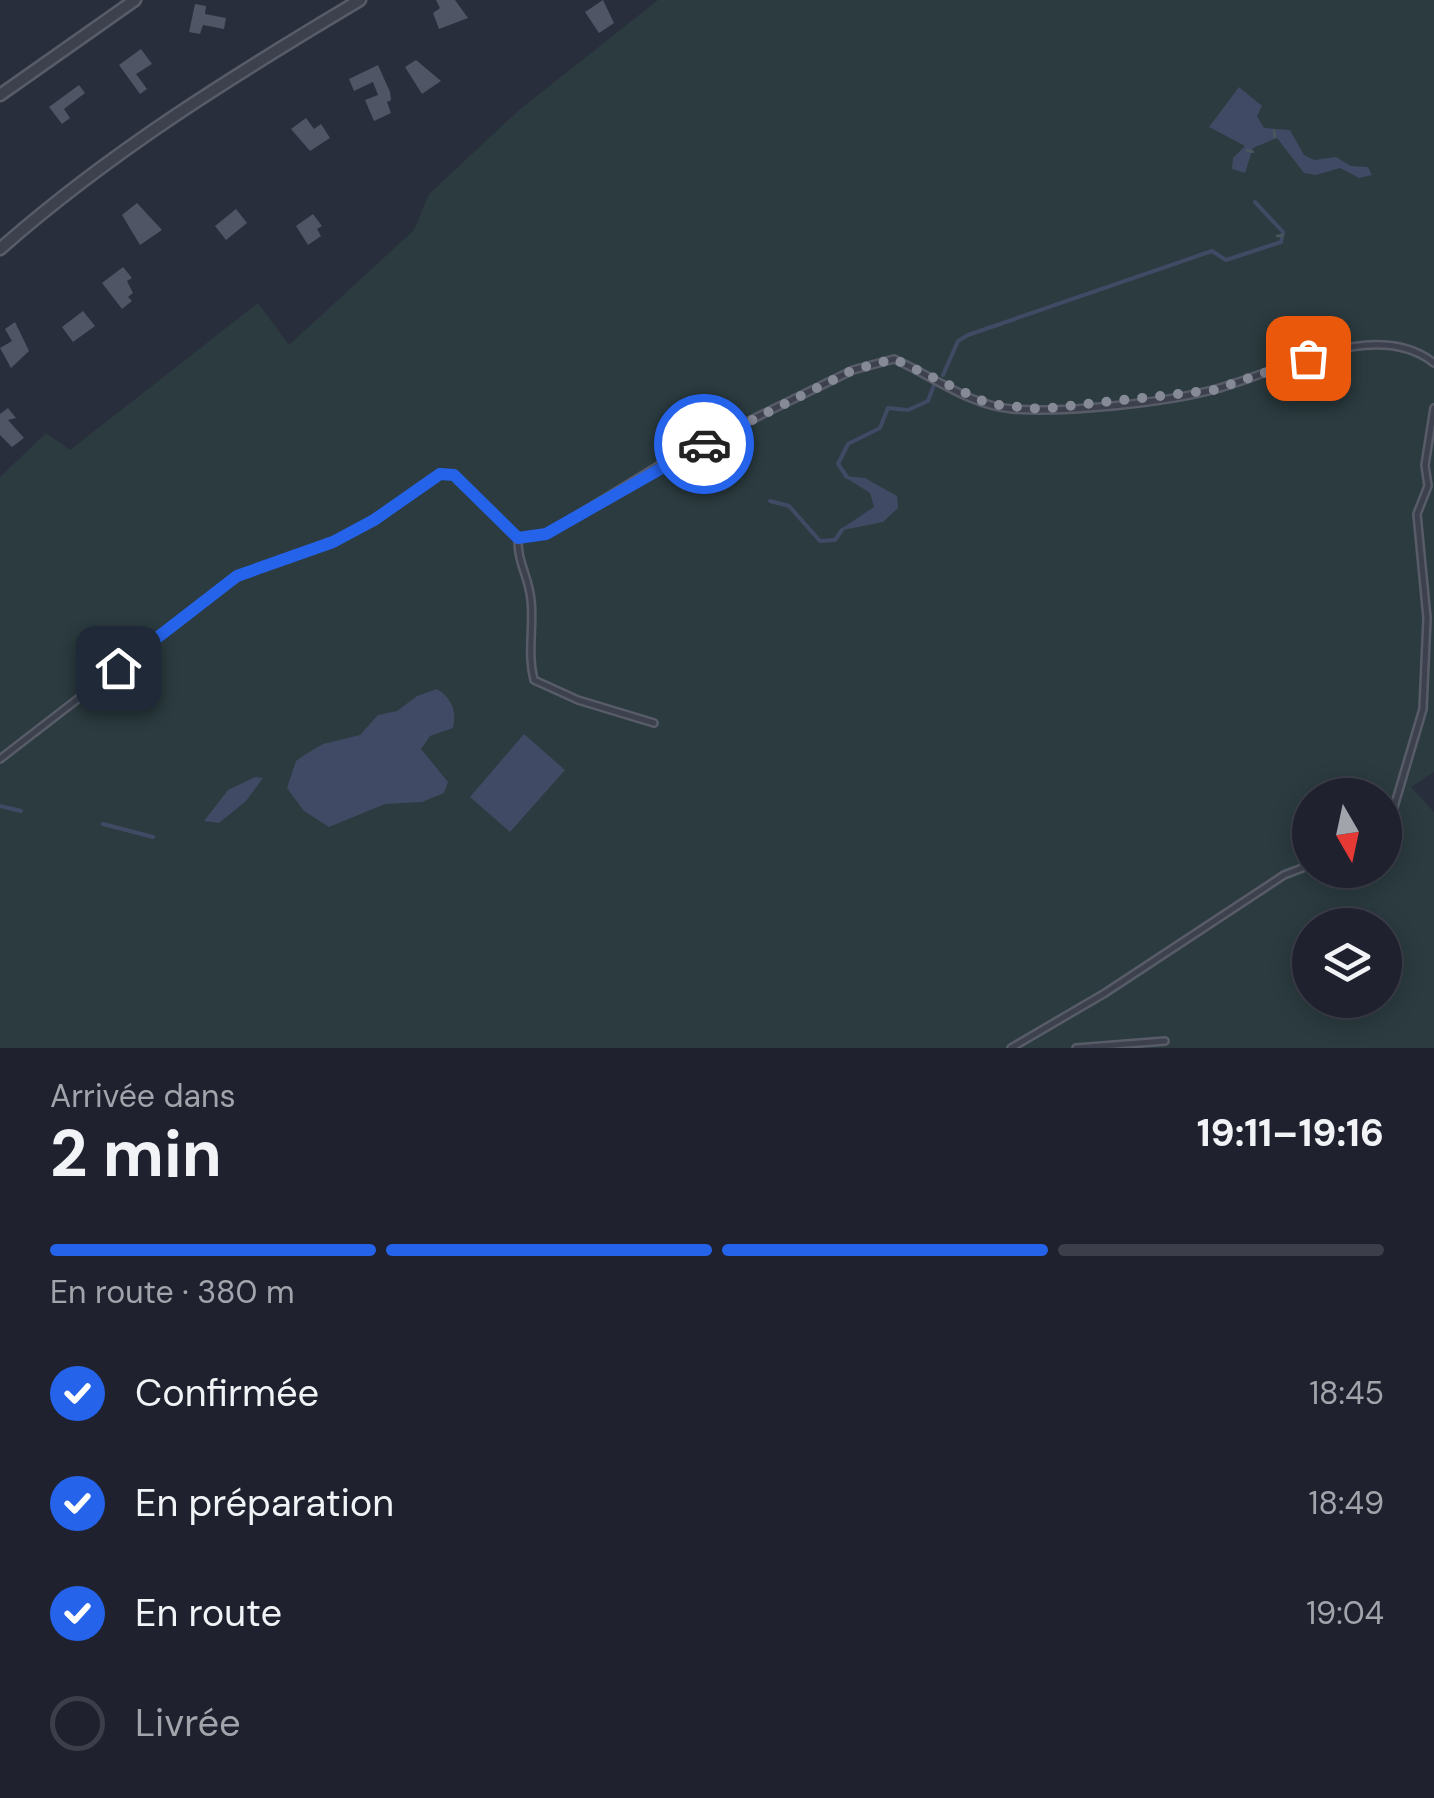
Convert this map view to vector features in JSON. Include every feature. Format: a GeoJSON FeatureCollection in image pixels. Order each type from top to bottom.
{"type":"FeatureCollection","features":[{"type":"Feature","properties":{"kind":"street"},"geometry":{"type":"LineString","coordinates":[[0,95],[135,0]]}},
{"type":"Feature","properties":{"kind":"street"},"geometry":{"type":"LineString","coordinates":[[0,249],[62,194],[222,82],[360,0]]}},
{"type":"Feature","properties":{"kind":"lane"},"geometry":{"type":"LineString","coordinates":[[518,538],[546,534],[663,463],[853,370],[894,359],[989,404],[1041,409],[1214,390],[1339,347],[1366,345],[1414,353],[1434,363]]}},
{"type":"Feature","properties":{"kind":"lane"},"geometry":{"type":"LineString","coordinates":[[1402,779],[1423,709],[1426,618],[1416,514],[1428,486],[1425,464],[1434,408]]}},
{"type":"Feature","properties":{"kind":"lane"},"geometry":{"type":"LineString","coordinates":[[0,759],[237,576],[333,542],[374,520],[440,474],[454,475],[518,538],[518,564],[532,599],[530,664],[534,680],[578,700],[654,723]]}},
{"type":"Feature","properties":{"kind":"lane"},"geometry":{"type":"LineString","coordinates":[[1012,1048],[1292,872]]}},
{"type":"Feature","properties":{"kind":"lane"},"geometry":{"type":"LineString","coordinates":[[1076,1048],[1166,1041]]}},
{"type":"Feature","properties":{"kind":"path"},"geometry":{"type":"LineString","coordinates":[[1274,130],[1275,138]]}},
{"type":"Feature","properties":{"kind":"path"},"geometry":{"type":"LineString","coordinates":[[1246,150],[1254,152]]}},
{"type":"Feature","properties":{"kind":"path"},"geometry":{"type":"LineString","coordinates":[[1276,236],[1287,235]]}},
{"type":"Feature","properties":{"kind":"shaded area"},"geometry":{"type":"Polygon","coordinates":[[[658,0],[1434,0],[1434,772],[1411,787],[1434,812],[1434,1048],[0,1048],[0,477],[46,433],[70,450],[258,303],[289,345],[414,230],[429,194],[519,110],[658,0]]]}},
{"type":"Feature","properties":{"kind":"water"},"geometry":{"type":"Polygon","coordinates":[[[1239,87],[1262,106],[1257,116],[1264,128],[1290,130],[1304,155],[1314,160],[1336,157],[1351,166],[1368,167],[1372,175],[1359,178],[1340,168],[1316,175],[1304,173],[1277,138],[1253,148],[1245,173],[1232,169],[1233,158],[1245,146],[1209,127],[1239,87]]]}},
{"type":"Feature","properties":{"kind":"water"},"geometry":{"type":"Polygon","coordinates":[[[843,476],[865,478],[897,496],[898,508],[883,522],[838,531],[874,507],[870,493],[843,476]]]}},
{"type":"Feature","properties":{"kind":"water"},"geometry":{"type":"Polygon","coordinates":[[[437,689],[452,706],[453,728],[430,736],[421,749],[448,782],[444,793],[422,802],[385,804],[329,827],[304,811],[287,788],[296,761],[323,744],[360,735],[378,715],[397,711],[417,696],[437,689]]]}},
{"type":"Feature","properties":{"kind":"water"},"geometry":{"type":"Polygon","coordinates":[[[524,734],[565,770],[510,832],[470,797],[524,734]]]}},
{"type":"Feature","properties":{"kind":"water"},"geometry":{"type":"Polygon","coordinates":[[[255,777],[263,778],[246,801],[219,823],[204,821],[228,790],[255,777]]]}},
{"type":"Feature","properties":{"kind":"building"},"geometry":{"type":"Polygon","coordinates":[[[436,0],[455,0],[468,18],[439,29],[433,13],[440,8],[436,0]]]}},
{"type":"Feature","properties":{"kind":"building"},"geometry":{"type":"Polygon","coordinates":[[[603,0],[614,23],[599,33],[585,12],[603,0]]]}},
{"type":"Feature","properties":{"kind":"building"},"geometry":{"type":"Polygon","coordinates":[[[195,4],[206,6],[205,14],[226,18],[224,29],[203,25],[200,34],[189,32],[195,4]]]}},
{"type":"Feature","properties":{"kind":"building"},"geometry":{"type":"Polygon","coordinates":[[[141,49],[152,64],[136,74],[147,89],[140,94],[119,65],[141,49]]]}},
{"type":"Feature","properties":{"kind":"building"},"geometry":{"type":"Polygon","coordinates":[[[416,60],[441,81],[422,94],[405,67],[416,60]]]}},
{"type":"Feature","properties":{"kind":"building"},"geometry":{"type":"Polygon","coordinates":[[[378,65],[390,92],[391,100],[387,102],[391,113],[374,121],[365,100],[378,95],[373,82],[354,91],[349,79],[378,65]]]}},
{"type":"Feature","properties":{"kind":"building"},"geometry":{"type":"Polygon","coordinates":[[[79,85],[85,93],[64,109],[70,118],[62,124],[49,107],[79,85]]]}},
{"type":"Feature","properties":{"kind":"building"},"geometry":{"type":"Polygon","coordinates":[[[306,118],[314,129],[321,124],[330,138],[310,151],[291,129],[306,118]]]}},
{"type":"Feature","properties":{"kind":"building"},"geometry":{"type":"Polygon","coordinates":[[[137,203],[162,230],[140,245],[122,215],[137,203]]]}},
{"type":"Feature","properties":{"kind":"building"},"geometry":{"type":"Polygon","coordinates":[[[236,209],[247,223],[226,240],[215,226],[236,209]]]}},
{"type":"Feature","properties":{"kind":"building"},"geometry":{"type":"Polygon","coordinates":[[[313,214],[322,226],[317,229],[321,236],[308,245],[296,226],[313,214]]]}},
{"type":"Feature","properties":{"kind":"building"},"geometry":{"type":"Polygon","coordinates":[[[123,267],[132,278],[127,281],[133,293],[128,297],[132,301],[122,309],[102,283],[123,267]]]}},
{"type":"Feature","properties":{"kind":"building"},"geometry":{"type":"Polygon","coordinates":[[[83,311],[95,326],[73,342],[62,327],[83,311]]]}},
{"type":"Feature","properties":{"kind":"building"},"geometry":{"type":"Polygon","coordinates":[[[15,322],[29,351],[11,368],[0,348],[12,341],[5,329],[15,322]]]}},
{"type":"Feature","properties":{"kind":"building"},"geometry":{"type":"Polygon","coordinates":[[[8,408],[16,418],[8,420],[24,438],[12,447],[0,435],[0,414],[8,408]]]}},
{"type":"Feature","properties":{"kind":"waterway"},"geometry":{"type":"LineString","coordinates":[[943,375],[958,341],[968,335],[1212,251],[1226,260],[1281,242],[1283,232],[1255,202]]}},
{"type":"Feature","properties":{"kind":"waterway"},"geometry":{"type":"LineString","coordinates":[[847,477],[838,464],[848,444],[880,428],[888,408],[908,410],[928,401],[934,385]]}},
{"type":"Feature","properties":{"kind":"waterway"},"geometry":{"type":"LineString","coordinates":[[770,501],[789,506],[820,541],[835,540],[842,530]]}},
{"type":"Feature","properties":{"kind":"waterway"},"geometry":{"type":"LineString","coordinates":[[0,806],[21,811]]}},
{"type":"Feature","properties":{"kind":"waterway"},"geometry":{"type":"LineString","coordinates":[[103,824],[153,837]]}},
{"type":"Feature","properties":{"kind":"way so far"},"geometry":{"type":"LineString","coordinates":[[704,444],[853,370],[894,359],[958,393],[989,404],[1041,409],[1214,390],[1308,358]]}},
{"type":"Feature","properties":{"kind":"route"},"geometry":{"type":"LineString","coordinates":[[118,668],[237,576],[333,542],[374,520],[420,484],[440,474],[454,475],[518,538],[530,539],[546,534],[663,463],[704,444]]}}]}
